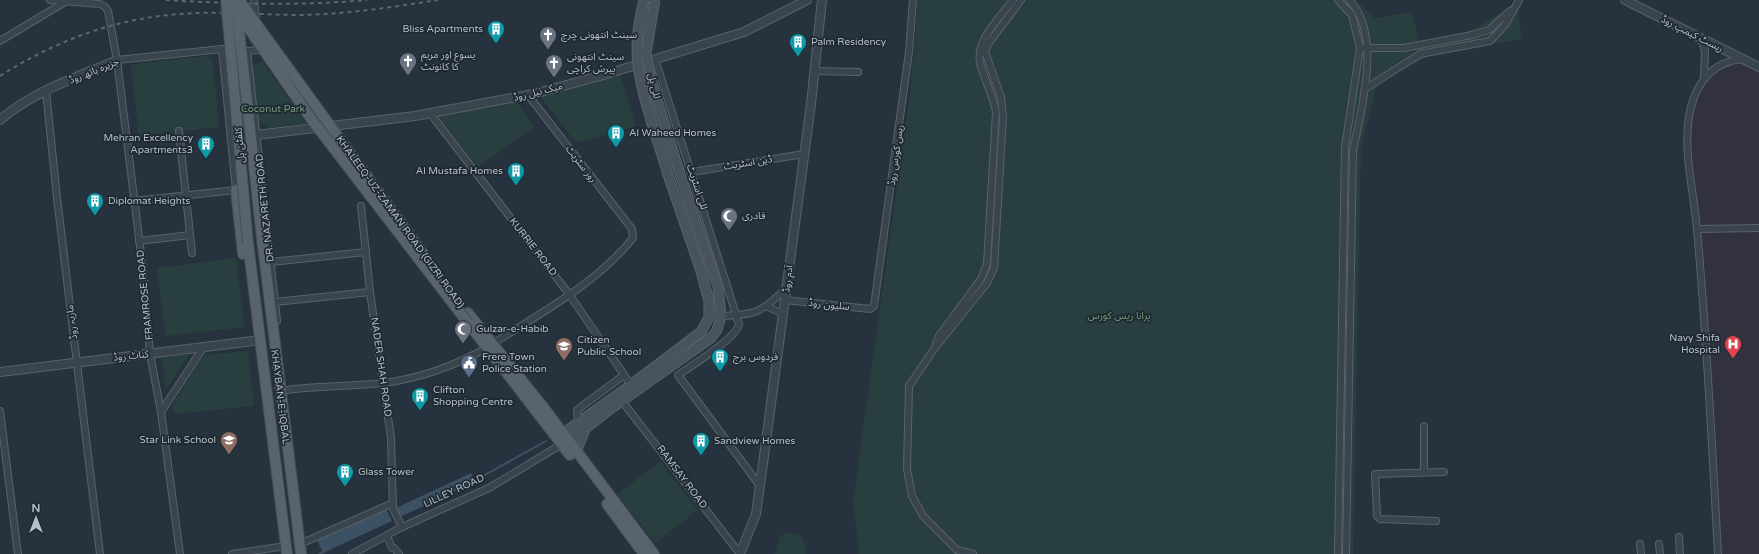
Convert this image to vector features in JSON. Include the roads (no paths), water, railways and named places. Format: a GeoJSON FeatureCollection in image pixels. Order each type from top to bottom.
{"type":"FeatureCollection","features":[{"type":"Feature","properties":{"kind":"main road","name":"کلفٹن پل"},"geometry":{"type":"LineString","coordinates":[[228,0],[248,243]]}},
{"type":"Feature","properties":{"kind":"main road","name":"KHALEEQ-UZ-ZAMAN ROAD (GIZRI ROAD)"},"geometry":{"type":"LineString","coordinates":[[228,0],[312,120],[491,345],[563,441],[644,554]]}},
{"type":"Feature","properties":{"kind":"main road","name":"کلفٹن پل"},"geometry":{"type":"LineString","coordinates":[[236,0],[262,239]]}},
{"type":"Feature","properties":{"kind":"main road","name":"KHALEEQ-UZ-ZAMAN ROAD (GIZRI ROAD)"},"geometry":{"type":"LineString","coordinates":[[239,0],[468,318]]}},
{"type":"Feature","properties":{"kind":"main road","name":"للی پل"},"geometry":{"type":"LineString","coordinates":[[644,0],[636,49],[639,72],[668,175],[704,284],[708,301],[709,317]]}},
{"type":"Feature","properties":{"kind":"main road","name":"للی پل"},"geometry":{"type":"LineString","coordinates":[[655,0],[646,53],[651,81],[679,171],[718,286],[721,316]]}},
{"type":"Feature","properties":{"kind":"main road"},"geometry":{"type":"LineString","coordinates":[[236,190],[247,278],[258,308]]}},
{"type":"Feature","properties":{"kind":"main road","name":"KHAYBAN-E-IQBAL"},"geometry":{"type":"LineString","coordinates":[[262,239],[301,549]]}},
{"type":"Feature","properties":{"kind":"main road","name":"KHAYBAN-E-IQBAL"},"geometry":{"type":"LineString","coordinates":[[248,243],[258,308],[286,550]]}},
{"type":"Feature","properties":{"kind":"main road"},"geometry":{"type":"LineString","coordinates":[[563,441],[585,429],[711,338],[717,330],[721,316]]}},
{"type":"Feature","properties":{"kind":"main road","name":"LILLEY ROAD"},"geometry":{"type":"LineString","coordinates":[[563,441],[578,422],[631,385],[701,332],[709,317]]}},
{"type":"Feature","properties":{"kind":"main road"},"geometry":{"type":"LineString","coordinates":[[576,452],[585,429]]}},
{"type":"Feature","properties":{"kind":"main road","name":"KHALEEQ-UZ-ZAMAN ROAD (GIZRI ROAD)"},"geometry":{"type":"LineString","coordinates":[[563,441],[576,452],[654,554]]}},
{"type":"Feature","properties":{"kind":"street"},"geometry":{"type":"LineString","coordinates":[[50,0],[65,2]]}},
{"type":"Feature","properties":{"kind":"street"},"geometry":{"type":"LineString","coordinates":[[134,201],[236,190],[222,49],[256,51],[259,49],[254,0]]}},
{"type":"Feature","properties":{"kind":"street","name":"میک نیل روڈ"},"geometry":{"type":"LineString","coordinates":[[256,135],[430,113],[528,95],[744,32],[807,0]]}},
{"type":"Feature","properties":{"kind":"street","name":"آدم روڈ"},"geometry":{"type":"LineString","coordinates":[[740,554],[756,514],[787,288],[822,0]]}},
{"type":"Feature","properties":{"kind":"street","name":"ریس کورس روڈ"},"geometry":{"type":"LineString","coordinates":[[873,308],[909,52],[913,0]]}},
{"type":"Feature","properties":{"kind":"street"},"geometry":{"type":"LineString","coordinates":[[934,349],[939,336],[981,279],[987,264],[996,112],[978,56],[981,45],[1013,0]]}},
{"type":"Feature","properties":{"kind":"street"},"geometry":{"type":"LineString","coordinates":[[973,554],[957,550],[923,516],[912,496],[907,469],[909,386],[934,349],[987,283],[994,268],[1003,118],[1001,97],[985,52],[988,44],[1021,0]]}},
{"type":"Feature","properties":{"kind":"street"},"geometry":{"type":"LineString","coordinates":[[1338,0],[1352,15],[1364,48],[1365,89],[1352,151],[1346,554]]}},
{"type":"Feature","properties":{"kind":"street"},"geometry":{"type":"LineString","coordinates":[[1338,554],[1345,147],[1364,48],[1366,27],[1354,5],[1349,0]]}},
{"type":"Feature","properties":{"kind":"street"},"geometry":{"type":"LineString","coordinates":[[1364,48],[1404,48],[1489,30],[1496,25],[1519,0]]}},
{"type":"Feature","properties":{"kind":"street"},"geometry":{"type":"LineString","coordinates":[[1365,89],[1420,54],[1490,40],[1504,26],[1519,0]]}},
{"type":"Feature","properties":{"kind":"street","name":"ریسٹ کیمپ روڈ"},"geometry":{"type":"LineString","coordinates":[[1625,0],[1759,67]]}},
{"type":"Feature","properties":{"kind":"street"},"geometry":{"type":"LineString","coordinates":[[0,41],[65,2]]}},
{"type":"Feature","properties":{"kind":"street","name":"FRAMROSE ROAD"},"geometry":{"type":"LineString","coordinates":[[65,2],[100,4],[107,8],[117,60],[139,241],[150,354],[161,412],[180,554]]}},
{"type":"Feature","properties":{"kind":"street"},"geometry":{"type":"LineString","coordinates":[[1701,39],[1705,51],[1704,78]]}},
{"type":"Feature","properties":{"kind":"street","name":"جزیرہ باتھ روڈ"},"geometry":{"type":"LineString","coordinates":[[0,120],[18,106],[46,90],[117,60],[222,49]]}},
{"type":"Feature","properties":{"kind":"street","name":"DR. NAZARETH ROAD"},"geometry":{"type":"LineString","coordinates":[[247,51],[275,302],[282,391]]}},
{"type":"Feature","properties":{"kind":"street","name":"للی اسٹریٹ"},"geometry":{"type":"LineString","coordinates":[[655,59],[737,316]]}},
{"type":"Feature","properties":{"kind":"street"},"geometry":{"type":"LineString","coordinates":[[1718,554],[1697,229],[1687,141],[1692,107],[1698,88],[1704,78],[1718,66],[1729,60],[1742,59]]}},
{"type":"Feature","properties":{"kind":"street"},"geometry":{"type":"LineString","coordinates":[[814,71],[858,72]]}},
{"type":"Feature","properties":{"kind":"street","name":"ماریہ روڈ"},"geometry":{"type":"LineString","coordinates":[[46,90],[56,198],[100,554]]}},
{"type":"Feature","properties":{"kind":"street","name":"روز سٹریٹ"},"geometry":{"type":"LineString","coordinates":[[528,95],[633,233],[633,238],[623,251],[569,294]]}},
{"type":"Feature","properties":{"kind":"street","name":"KURRIE ROAD"},"geometry":{"type":"LineString","coordinates":[[430,113],[569,294],[631,385]]}},
{"type":"Feature","properties":{"kind":"street"},"geometry":{"type":"LineString","coordinates":[[179,131],[192,253]]}},
{"type":"Feature","properties":{"kind":"street","name":"ڈین اسٹریٹ"},"geometry":{"type":"LineString","coordinates":[[692,172],[804,154]]}},
{"type":"Feature","properties":{"kind":"street","name":"NADER SHAH ROAD"},"geometry":{"type":"LineString","coordinates":[[361,206],[370,292],[391,438],[393,509],[402,527]]}},
{"type":"Feature","properties":{"kind":"street"},"geometry":{"type":"LineString","coordinates":[[1697,229],[1759,228]]}},
{"type":"Feature","properties":{"kind":"street"},"geometry":{"type":"LineString","coordinates":[[139,241],[190,235]]}},
{"type":"Feature","properties":{"kind":"street"},"geometry":{"type":"LineString","coordinates":[[270,262],[366,252]]}},
{"type":"Feature","properties":{"kind":"street"},"geometry":{"type":"LineString","coordinates":[[721,316],[749,315],[766,306],[787,288]]}},
{"type":"Feature","properties":{"kind":"street"},"geometry":{"type":"LineString","coordinates":[[275,302],[370,292]]}},
{"type":"Feature","properties":{"kind":"street"},"geometry":{"type":"LineString","coordinates":[[282,391],[384,383],[426,375],[464,361],[569,294]]}},
{"type":"Feature","properties":{"kind":"street","name":"سلیون روڈ"},"geometry":{"type":"LineString","coordinates":[[785,300],[873,308]]}},
{"type":"Feature","properties":{"kind":"street"},"geometry":{"type":"LineString","coordinates":[[766,306],[783,314]]}},
{"type":"Feature","properties":{"kind":"street"},"geometry":{"type":"LineString","coordinates":[[737,316],[738,328],[735,332],[678,376],[760,486]]}},
{"type":"Feature","properties":{"kind":"street","name":"کناٹ روڈ"},"geometry":{"type":"LineString","coordinates":[[0,372],[261,340]]}},
{"type":"Feature","properties":{"kind":"street"},"geometry":{"type":"LineString","coordinates":[[161,412],[203,348]]}},
{"type":"Feature","properties":{"kind":"street"},"geometry":{"type":"LineString","coordinates":[[578,422],[577,410],[624,375]]}},
{"type":"Feature","properties":{"kind":"street","name":"RAMSAY ROAD"},"geometry":{"type":"LineString","coordinates":[[622,401],[740,554]]}},
{"type":"Feature","properties":{"kind":"street"},"geometry":{"type":"LineString","coordinates":[[0,411],[18,554]]}},
{"type":"Feature","properties":{"kind":"street"},"geometry":{"type":"LineString","coordinates":[[1424,426],[1424,472]]}},
{"type":"Feature","properties":{"kind":"street","name":"LILLEY ROAD"},"geometry":{"type":"LineString","coordinates":[[352,554],[402,527],[489,488],[563,441]]}},
{"type":"Feature","properties":{"kind":"street"},"geometry":{"type":"LineString","coordinates":[[1436,521],[1380,519],[1377,516],[1375,474],[1444,472]]}},
{"type":"Feature","properties":{"kind":"street"},"geometry":{"type":"LineString","coordinates":[[301,549],[393,503]]}},
{"type":"Feature","properties":{"kind":"street"},"geometry":{"type":"LineString","coordinates":[[387,536],[391,551],[394,548],[399,554]]}},
{"type":"Feature","properties":{"kind":"street"},"geometry":{"type":"LineString","coordinates":[[1679,537],[1680,554]]}},
{"type":"Feature","properties":{"kind":"street"},"geometry":{"type":"LineString","coordinates":[[1640,544],[1641,554]]}},
{"type":"Feature","properties":{"kind":"street"},"geometry":{"type":"LineString","coordinates":[[1659,544],[1660,554]]}},
{"type":"Feature","properties":{"kind":"street"},"geometry":{"type":"LineString","coordinates":[[232,554],[286,550]]}},
{"type":"Feature","properties":{"kind":"waterway"},"geometry":{"type":"LineString","coordinates":[[474,481],[546,441]]}},
{"type":"Feature","properties":{"kind":"waterway"},"geometry":{"type":"LineString","coordinates":[[319,554],[325,551]]}},
{"type":"Feature","properties":{"kind":"railway"},"geometry":{"type":"LineString","coordinates":[[166,0],[266,4],[367,0]]}},
{"type":"Feature","properties":{"kind":"railway"},"geometry":{"type":"LineString","coordinates":[[0,76],[40,53],[81,35],[124,22],[146,18],[202,13],[285,15],[336,13],[370,10],[438,0]]}},
{"type":"Feature","properties":{"kind":"place","name":"Bliss Apartments"},"geometry":{"type":"Point","coordinates":[496,44]}},
{"type":"Feature","properties":{"kind":"place","name":"سینٹ انتھونی چرچ"},"geometry":{"type":"Point","coordinates":[548,50]}},
{"type":"Feature","properties":{"kind":"place","name":"Palm Residency"},"geometry":{"type":"Point","coordinates":[798,57]}},
{"type":"Feature","properties":{"kind":"place","name":"یسوع اور مریم کا کانونٹ"},"geometry":{"type":"Point","coordinates":[408,76]}},
{"type":"Feature","properties":{"kind":"place","name":"سینٹ انتھونی پیرش کراچی"},"geometry":{"type":"Point","coordinates":[554,78]}},
{"type":"Feature","properties":{"kind":"place","name":"Al Waheed Homes"},"geometry":{"type":"Point","coordinates":[616,148]}},
{"type":"Feature","properties":{"kind":"place","name":"Mehran Excellency Apartments3"},"geometry":{"type":"Point","coordinates":[206,159]}},
{"type":"Feature","properties":{"kind":"place","name":"Al Mustafa Homes"},"geometry":{"type":"Point","coordinates":[516,186]}},
{"type":"Feature","properties":{"kind":"place","name":"Diplomat Heights"},"geometry":{"type":"Point","coordinates":[95,216]}},
{"type":"Feature","properties":{"kind":"place","name":"قادری"},"geometry":{"type":"Point","coordinates":[729,231]}},
{"type":"Feature","properties":{"kind":"place","name":"Gulzar-e-Habib"},"geometry":{"type":"Point","coordinates":[463,344]}},
{"type":"Feature","properties":{"kind":"place","name":"Navy Shifa Hospital"},"geometry":{"type":"Point","coordinates":[1733,359]}},
{"type":"Feature","properties":{"kind":"place","name":"Citizen Public School"},"geometry":{"type":"Point","coordinates":[564,361]}},
{"type":"Feature","properties":{"kind":"place","name":"فردوس برج"},"geometry":{"type":"Point","coordinates":[720,372]}},
{"type":"Feature","properties":{"kind":"place","name":"Frere Town Police Station"},"geometry":{"type":"Point","coordinates":[469,378]}},
{"type":"Feature","properties":{"kind":"place","name":"Clifton Shopping Centre"},"geometry":{"type":"Point","coordinates":[420,411]}},
{"type":"Feature","properties":{"kind":"place","name":"Star Link School"},"geometry":{"type":"Point","coordinates":[229,455]}},
{"type":"Feature","properties":{"kind":"place","name":"Sandview Homes"},"geometry":{"type":"Point","coordinates":[701,456]}},
{"type":"Feature","properties":{"kind":"place","name":"Glass Tower"},"geometry":{"type":"Point","coordinates":[345,487]}},
{"type":"Feature","properties":{"kind":"park label","name":"Coconut Park"},"geometry":{"type":"Point","coordinates":[273,109]}},
{"type":"Feature","properties":{"kind":"park label","name":"پرانا ریس کورس"},"geometry":{"type":"Point","coordinates":[1119,316]}}]}
